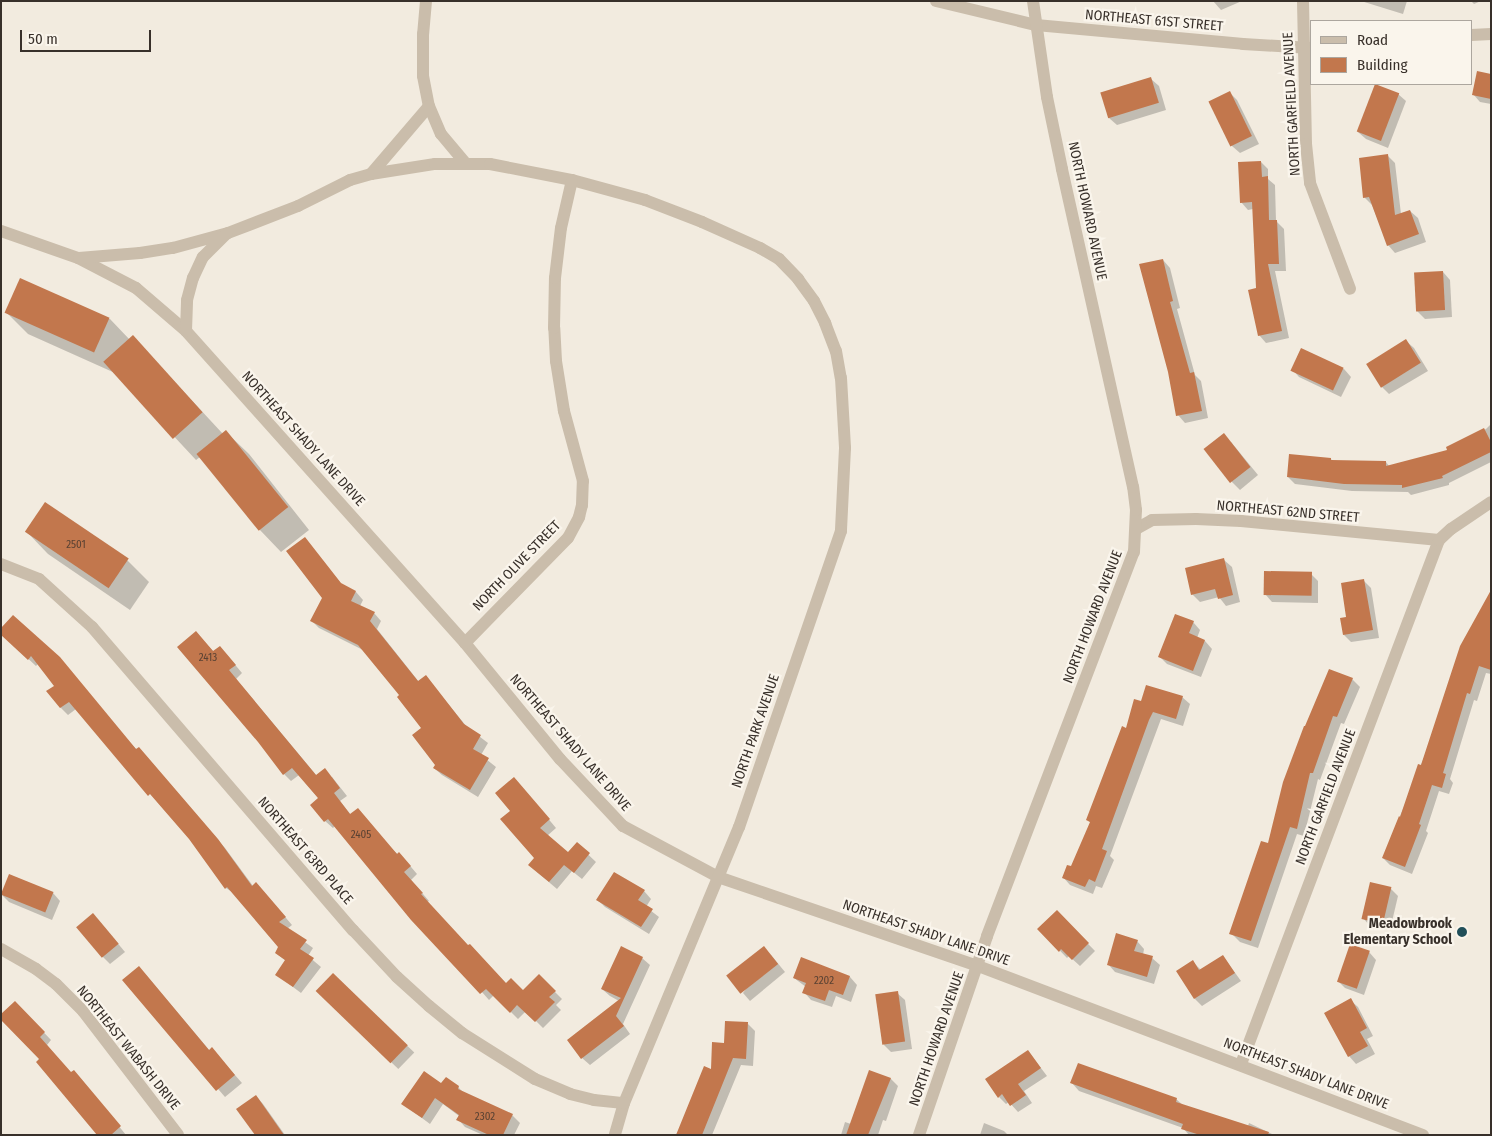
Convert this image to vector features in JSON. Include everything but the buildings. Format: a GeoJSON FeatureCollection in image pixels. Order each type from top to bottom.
{"type":"FeatureCollection","features":[{"type":"Feature","properties":{"kind":"street"},"geometry":{"type":"LineString","coordinates":[[426,1],[423,34],[423,76],[430,106],[441,134],[465,163]]}},
{"type":"Feature","properties":{"kind":"street","name":"NORTHEAST 61ST STREET"},"geometry":{"type":"LineString","coordinates":[[936,1],[1036,25],[1307,48]]}},
{"type":"Feature","properties":{"kind":"street","name":"NORTH HOWARD AVENUE"},"geometry":{"type":"LineString","coordinates":[[919,1135],[987,936],[1134,552],[1136,529],[1133,487],[1062,169],[1033,1]]}},
{"type":"Feature","properties":{"kind":"street","name":"NORTH GARFIELD AVENUE"},"geometry":{"type":"LineString","coordinates":[[1303,1],[1307,48],[1306,144],[1310,183],[1350,289]]}},
{"type":"Feature","properties":{"kind":"street"},"geometry":{"type":"LineString","coordinates":[[1472,35],[1491,34]]}},
{"type":"Feature","properties":{"kind":"street"},"geometry":{"type":"LineString","coordinates":[[371,174],[430,106]]}},
{"type":"Feature","properties":{"kind":"street","name":"NORTH PARK AVENUE"},"geometry":{"type":"LineString","coordinates":[[78,258],[140,253],[173,248],[228,232],[298,206],[350,180],[371,174],[435,164],[465,163],[528,170],[572,180],[645,200],[702,222],[760,248],[779,259],[798,279],[825,323],[836,351],[841,378],[845,448],[841,531],[739,827],[624,1103],[615,1135]]}},
{"type":"Feature","properties":{"kind":"street","name":"NORTH OLIVE STREET"},"geometry":{"type":"LineString","coordinates":[[465,643],[568,538],[579,517],[582,505],[583,481],[564,411],[556,362],[554,328],[555,278],[559,245],[572,180]]}},
{"type":"Feature","properties":{"kind":"street","name":"NORTHEAST SHADY LANE DRIVE"},"geometry":{"type":"LineString","coordinates":[[1,231],[78,258],[136,288],[186,331],[465,643],[560,759],[622,826],[718,877],[978,966],[1241,1064],[1423,1135]]}},
{"type":"Feature","properties":{"kind":"street"},"geometry":{"type":"LineString","coordinates":[[186,331],[187,300],[192,278],[203,258],[228,232]]}},
{"type":"Feature","properties":{"kind":"street"},"geometry":{"type":"LineString","coordinates":[[1439,540],[1451,529],[1491,502]]}},
{"type":"Feature","properties":{"kind":"street","name":"NORTHEAST 62ND STREET"},"geometry":{"type":"LineString","coordinates":[[1136,529],[1152,520],[1214,520],[1439,540]]}},
{"type":"Feature","properties":{"kind":"street","name":"NORTH GARFIELD AVENUE"},"geometry":{"type":"LineString","coordinates":[[1241,1064],[1439,540]]}},
{"type":"Feature","properties":{"kind":"street","name":"NORTHEAST 63RD PLACE"},"geometry":{"type":"LineString","coordinates":[[1,564],[39,579],[92,627],[353,930],[397,978],[429,1006],[462,1033],[535,1078],[570,1094],[594,1100],[624,1103]]}},
{"type":"Feature","properties":{"kind":"street","name":"NORTHEAST WABASH DRIVE"},"geometry":{"type":"LineString","coordinates":[[1,949],[36,969],[56,984],[83,1011],[178,1135]]}},
{"type":"Feature","properties":{"kind":"place","name":"Meadowbrook Elementary School"},"geometry":{"type":"Point","coordinates":[1462,932]}}]}
